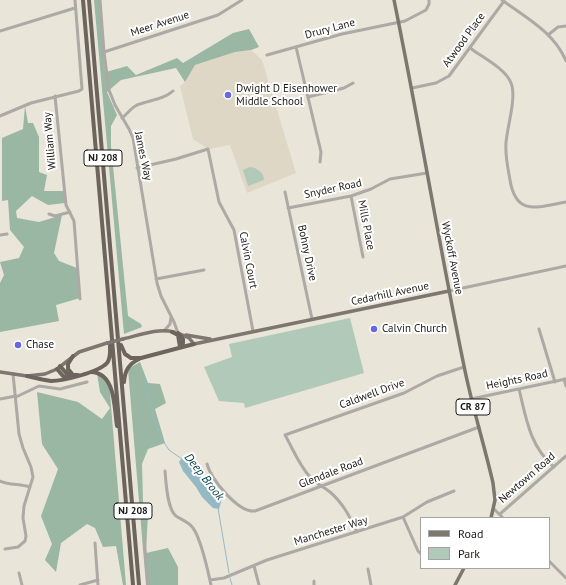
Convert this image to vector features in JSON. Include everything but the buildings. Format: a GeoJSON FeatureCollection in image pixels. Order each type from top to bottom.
{"type":"FeatureCollection","features":[{"type":"Feature","properties":{"kind":"highway","name":"NJ 208"},"geometry":{"type":"LineString","coordinates":[[83,0],[133,585]]}},
{"type":"Feature","properties":{"kind":"highway","name":"NJ 208"},"geometry":{"type":"LineString","coordinates":[[90,0],[139,585]]}},
{"type":"Feature","properties":{"kind":"highway"},"geometry":{"type":"LineString","coordinates":[[27,376],[51,381],[70,378],[103,366],[109,358],[110,347],[108,292]]}},
{"type":"Feature","properties":{"kind":"highway"},"geometry":{"type":"LineString","coordinates":[[116,317],[123,352],[131,358],[141,358]]}},
{"type":"Feature","properties":{"kind":"highway"},"geometry":{"type":"LineString","coordinates":[[172,332],[178,335],[180,347]]}},
{"type":"Feature","properties":{"kind":"highway"},"geometry":{"type":"LineString","coordinates":[[178,333],[183,339],[183,344],[180,347]]}},
{"type":"Feature","properties":{"kind":"highway"},"geometry":{"type":"LineString","coordinates":[[125,415],[124,381],[125,373],[131,363],[141,358],[194,344]]}},
{"type":"Feature","properties":{"kind":"highway"},"geometry":{"type":"LineString","coordinates":[[73,356],[68,364],[68,369],[73,374],[78,375]]}},
{"type":"Feature","properties":{"kind":"highway"},"geometry":{"type":"LineString","coordinates":[[59,367],[67,374],[72,376],[78,375]]}},
{"type":"Feature","properties":{"kind":"highway"},"geometry":{"type":"LineString","coordinates":[[59,367],[63,376],[70,378]]}},
{"type":"Feature","properties":{"kind":"highway"},"geometry":{"type":"LineString","coordinates":[[87,372],[100,374],[109,384],[122,451]]}},
{"type":"Feature","properties":{"kind":"main road","name":"Wyckoff Avenue"},"geometry":{"type":"LineString","coordinates":[[394,0],[464,367],[493,484],[494,508],[491,517]]}},
{"type":"Feature","properties":{"kind":"main road","name":"Cedarhill Avenue"},"geometry":{"type":"LineString","coordinates":[[178,333],[188,338],[194,344],[449,290]]}},
{"type":"Feature","properties":{"kind":"main road","name":"Cedarhill Avenue"},"geometry":{"type":"LineString","coordinates":[[1,371],[27,376],[45,374],[59,367],[73,356],[85,350],[149,332],[164,331],[199,338],[218,339]]}},
{"type":"Feature","properties":{"kind":"main road"},"geometry":{"type":"LineString","coordinates":[[455,585],[463,569]]}},
{"type":"Feature","properties":{"kind":"street","name":"William Way"},"geometry":{"type":"LineString","coordinates":[[75,0],[82,86],[79,91],[55,96],[66,205],[74,221],[80,299]]}},
{"type":"Feature","properties":{"kind":"street","name":"James Way"},"geometry":{"type":"LineString","coordinates":[[100,0],[104,52],[110,93],[133,138],[156,279],[159,292],[178,333]]}},
{"type":"Feature","properties":{"kind":"street","name":"Meer Avenue"},"geometry":{"type":"LineString","coordinates":[[104,52],[218,15],[242,0]]}},
{"type":"Feature","properties":{"kind":"street","name":"Drury Lane"},"geometry":{"type":"LineString","coordinates":[[267,55],[342,34],[405,21],[424,12],[429,4],[428,0]]}},
{"type":"Feature","properties":{"kind":"street"},"geometry":{"type":"LineString","coordinates":[[503,1],[548,35],[557,45],[566,61]]}},
{"type":"Feature","properties":{"kind":"street","name":"Atwood Place"},"geometry":{"type":"LineString","coordinates":[[412,88],[436,83],[445,79],[470,48],[503,1]]}},
{"type":"Feature","properties":{"kind":"street"},"geometry":{"type":"LineString","coordinates":[[0,31],[76,8]]}},
{"type":"Feature","properties":{"kind":"street"},"geometry":{"type":"LineString","coordinates":[[548,35],[558,27],[566,26]]}},
{"type":"Feature","properties":{"kind":"street"},"geometry":{"type":"LineString","coordinates":[[296,47],[321,152],[320,162]]}},
{"type":"Feature","properties":{"kind":"street"},"geometry":{"type":"LineString","coordinates":[[470,48],[505,74],[512,86],[513,94],[506,153],[511,189],[515,198],[524,205],[532,208],[566,202]]}},
{"type":"Feature","properties":{"kind":"street"},"geometry":{"type":"LineString","coordinates":[[308,97],[344,88],[353,83]]}},
{"type":"Feature","properties":{"kind":"street"},"geometry":{"type":"LineString","coordinates":[[122,118],[138,105],[168,96],[173,91]]}},
{"type":"Feature","properties":{"kind":"street"},"geometry":{"type":"LineString","coordinates":[[0,116],[31,102],[55,96]]}},
{"type":"Feature","properties":{"kind":"street","name":"Calvin Court"},"geometry":{"type":"LineString","coordinates":[[138,168],[208,149],[219,202],[234,230],[253,331]]}},
{"type":"Feature","properties":{"kind":"street","name":"Snyder Road"},"geometry":{"type":"LineString","coordinates":[[288,208],[350,196],[371,189],[390,179],[426,173]]}},
{"type":"Feature","properties":{"kind":"street","name":"Bohny Drive"},"geometry":{"type":"LineString","coordinates":[[285,192],[312,319]]}},
{"type":"Feature","properties":{"kind":"street","name":"Mills Place"},"geometry":{"type":"LineString","coordinates":[[350,196],[363,258]]}},
{"type":"Feature","properties":{"kind":"street"},"geometry":{"type":"LineString","coordinates":[[49,214],[55,216],[70,212]]}},
{"type":"Feature","properties":{"kind":"street"},"geometry":{"type":"LineString","coordinates":[[0,235],[7,234]]}},
{"type":"Feature","properties":{"kind":"street","name":"Cedarhill Avenue"},"geometry":{"type":"LineString","coordinates":[[449,290],[566,266]]}},
{"type":"Feature","properties":{"kind":"street"},"geometry":{"type":"LineString","coordinates":[[156,279],[204,270]]}},
{"type":"Feature","properties":{"kind":"street"},"geometry":{"type":"LineString","coordinates":[[164,331],[170,324],[171,317]]}},
{"type":"Feature","properties":{"kind":"street"},"geometry":{"type":"LineString","coordinates":[[539,329],[554,382]]}},
{"type":"Feature","properties":{"kind":"street","name":"Caldwell Drive"},"geometry":{"type":"LineString","coordinates":[[321,486],[310,477],[302,467],[285,435],[404,394],[438,376],[464,367]]}},
{"type":"Feature","properties":{"kind":"street"},"geometry":{"type":"LineString","coordinates":[[5,549],[18,547],[25,541],[26,536],[23,512],[25,500],[32,481],[32,472],[20,441],[13,374]]}},
{"type":"Feature","properties":{"kind":"street"},"geometry":{"type":"LineString","coordinates":[[565,379],[566,386]]}},
{"type":"Feature","properties":{"kind":"street","name":"Heights Road"},"geometry":{"type":"LineString","coordinates":[[471,399],[565,379]]}},
{"type":"Feature","properties":{"kind":"street"},"geometry":{"type":"LineString","coordinates":[[0,399],[16,397],[39,386],[60,389],[87,382]]}},
{"type":"Feature","properties":{"kind":"street"},"geometry":{"type":"LineString","coordinates":[[519,389],[530,434],[541,455],[554,467]]}},
{"type":"Feature","properties":{"kind":"street","name":"Glendale Road"},"geometry":{"type":"LineString","coordinates":[[207,464],[212,475],[228,495],[249,511],[255,511],[479,427]]}},
{"type":"Feature","properties":{"kind":"street","name":"Newtown Road"},"geometry":{"type":"LineString","coordinates":[[500,514],[566,456]]}},
{"type":"Feature","properties":{"kind":"street"},"geometry":{"type":"LineString","coordinates":[[165,471],[171,510],[175,515],[190,525],[195,532],[211,585]]}},
{"type":"Feature","properties":{"kind":"street"},"geometry":{"type":"LineString","coordinates":[[0,481],[8,484],[22,484],[30,487]]}},
{"type":"Feature","properties":{"kind":"street"},"geometry":{"type":"LineString","coordinates":[[321,486],[331,492],[341,502],[357,532]]}},
{"type":"Feature","properties":{"kind":"street","name":"Manchester Way"},"geometry":{"type":"LineString","coordinates":[[210,580],[224,578],[267,560],[403,517],[427,502],[454,491]]}},
{"type":"Feature","properties":{"kind":"street"},"geometry":{"type":"LineString","coordinates":[[494,508],[503,517]]}},
{"type":"Feature","properties":{"kind":"street"},"geometry":{"type":"LineString","coordinates":[[403,517],[420,553]]}},
{"type":"Feature","properties":{"kind":"street"},"geometry":{"type":"LineString","coordinates":[[144,538],[148,585]]}},
{"type":"Feature","properties":{"kind":"street"},"geometry":{"type":"LineString","coordinates":[[95,543],[98,585]]}},
{"type":"Feature","properties":{"kind":"street"},"geometry":{"type":"LineString","coordinates":[[550,563],[566,578]]}},
{"type":"Feature","properties":{"kind":"street"},"geometry":{"type":"LineString","coordinates":[[254,566],[259,585]]}},
{"type":"Feature","properties":{"kind":"street"},"geometry":{"type":"LineString","coordinates":[[368,569],[371,585]]}},
{"type":"Feature","properties":{"kind":"street"},"geometry":{"type":"LineString","coordinates":[[562,574],[566,570]]}},
{"type":"Feature","properties":{"kind":"street"},"geometry":{"type":"LineString","coordinates":[[19,573],[22,585]]}},
{"type":"Feature","properties":{"kind":"street"},"geometry":{"type":"LineString","coordinates":[[80,585],[98,580]]}},
{"type":"Feature","properties":{"kind":"shaded area"},"geometry":{"type":"Polygon","coordinates":[[[251,50],[262,60],[296,173],[247,193],[230,145],[208,149],[193,139],[180,86],[185,82],[195,65],[235,52],[251,50]]]}},
{"type":"Feature","properties":{"kind":"green space"},"geometry":{"type":"Polygon","coordinates":[[[94,0],[99,0],[106,72],[127,66],[136,75],[177,58],[183,63],[233,33],[249,29],[259,47],[251,50],[235,52],[195,65],[185,82],[176,68],[121,80],[107,92],[117,115],[111,126],[111,146],[128,316],[141,324],[142,327],[124,334],[94,0]]]}},
{"type":"Feature","properties":{"kind":"green space"},"geometry":{"type":"Polygon","coordinates":[[[25,106],[28,123],[33,123],[39,137],[39,172],[47,175],[44,191],[64,191],[65,203],[48,205],[32,196],[16,211],[17,218],[39,222],[62,215],[54,253],[59,261],[77,268],[80,298],[56,305],[59,321],[0,332],[0,283],[4,275],[0,262],[19,258],[24,247],[10,230],[8,200],[2,201],[2,138],[23,129],[25,106]]]}},
{"type":"Feature","properties":{"kind":"green space"},"geometry":{"type":"Polygon","coordinates":[[[250,167],[260,171],[264,177],[264,180],[248,186],[243,170],[250,167]]]}},
{"type":"Feature","properties":{"kind":"green space"},"geometry":{"type":"Polygon","coordinates":[[[350,318],[364,373],[245,408],[244,403],[219,401],[204,367],[232,357],[229,344],[350,318]]]}},
{"type":"Feature","properties":{"kind":"green space"},"geometry":{"type":"Polygon","coordinates":[[[140,362],[148,383],[160,384],[166,403],[155,409],[165,443],[148,449],[142,464],[143,503],[148,513],[146,553],[168,548],[178,567],[178,585],[146,585],[128,369],[140,362]]]}},
{"type":"Feature","properties":{"kind":"green space"},"geometry":{"type":"Polygon","coordinates":[[[97,373],[109,382],[126,585],[123,585],[116,546],[103,547],[95,528],[87,524],[61,543],[56,572],[45,560],[52,544],[41,516],[58,469],[42,444],[37,392],[78,402],[102,419],[110,408],[100,392],[97,373]]]}},
{"type":"Feature","properties":{"kind":"water"},"geometry":{"type":"Polygon","coordinates":[[[181,459],[185,460],[191,465],[201,477],[214,487],[220,494],[221,503],[219,509],[213,508],[202,497],[183,471],[179,462],[181,459]]]}},
{"type":"Feature","properties":{"kind":"waterway","name":"Deep Brook"},"geometry":{"type":"LineString","coordinates":[[143,375],[159,435],[169,450],[182,459]]}},
{"type":"Feature","properties":{"kind":"waterway","name":"Deep Brook"},"geometry":{"type":"LineString","coordinates":[[218,508],[229,573]]}},
{"type":"Feature","properties":{"kind":"waterway","name":"Deep Brook"},"geometry":{"type":"LineString","coordinates":[[230,578],[232,585]]}},
{"type":"Feature","properties":{"kind":"place","name":"Dwight D Eisenhower Middle School"},"geometry":{"type":"Point","coordinates":[228,95]}},
{"type":"Feature","properties":{"kind":"place","name":"Calvin Church"},"geometry":{"type":"Point","coordinates":[374,329]}},
{"type":"Feature","properties":{"kind":"place","name":"Chase"},"geometry":{"type":"Point","coordinates":[18,345]}}]}
